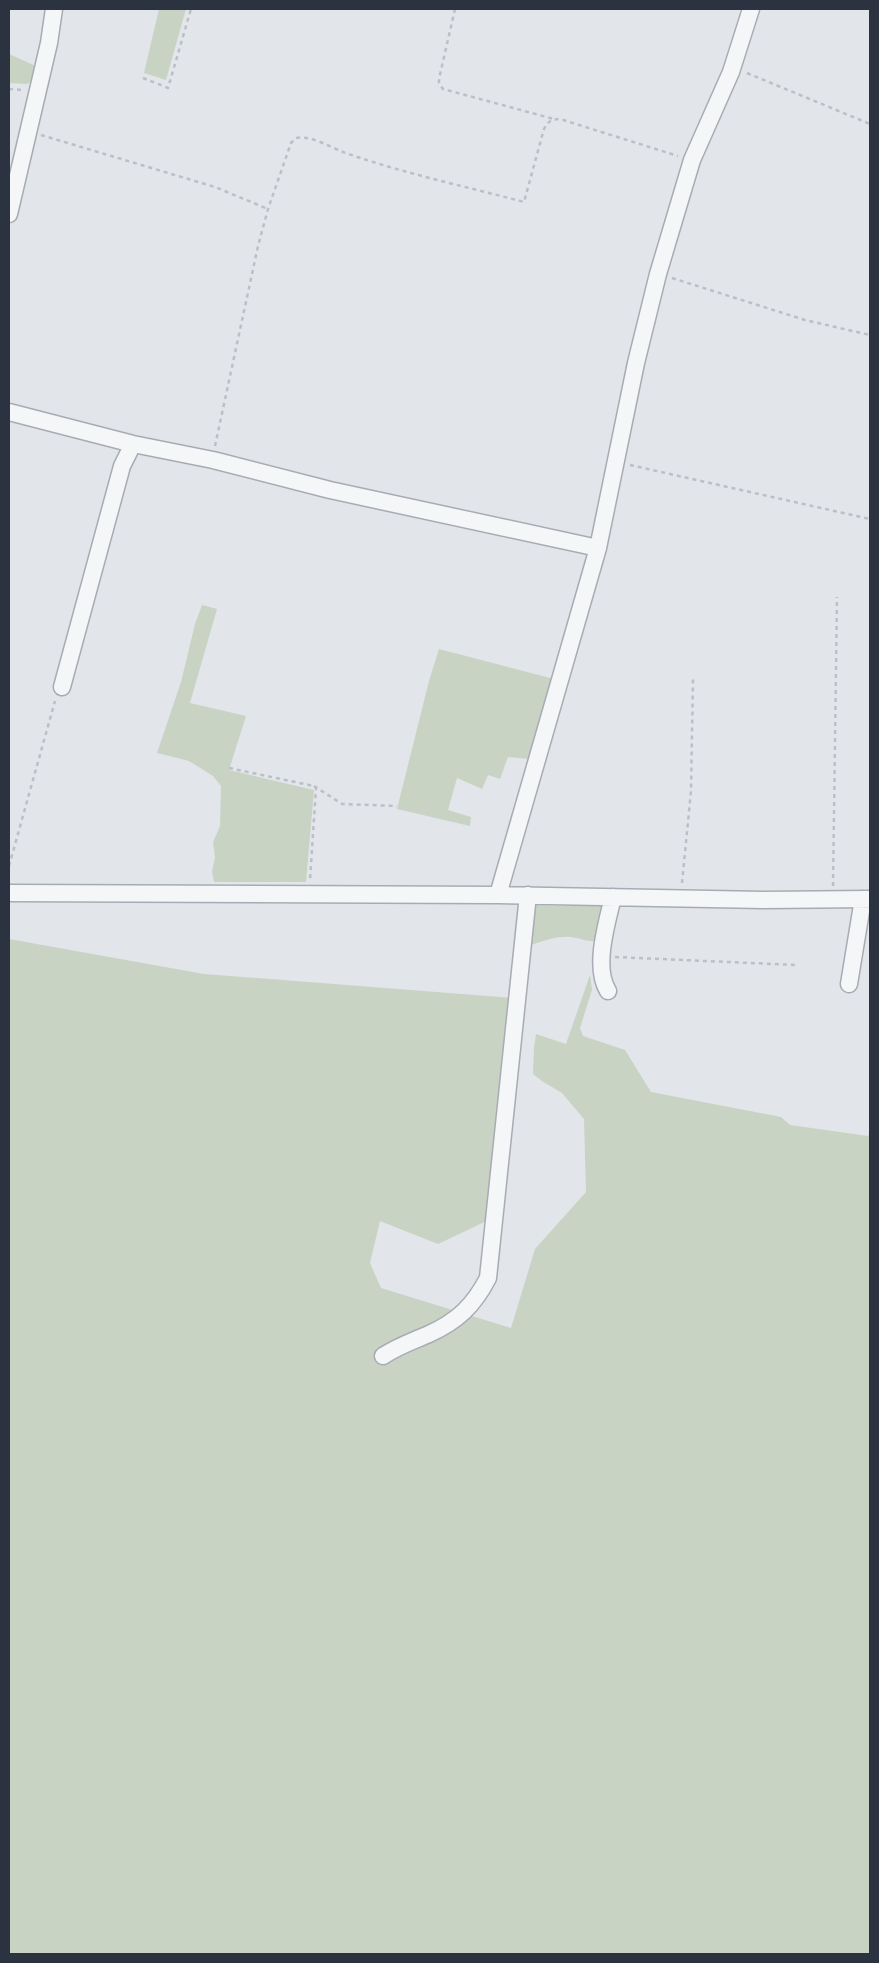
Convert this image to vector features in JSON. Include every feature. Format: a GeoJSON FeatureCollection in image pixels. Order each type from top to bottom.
{"type":"FeatureCollection","features":[{"type":"Feature","properties":{"kind":"street"},"geometry":{"type":"LineString","coordinates":[[9,214],[27,130],[49,43],[54,9]]}},
{"type":"Feature","properties":{"kind":"street"},"geometry":{"type":"LineString","coordinates":[[498,895],[598,548],[636,363],[658,274],[692,160],[732,67],[751,9]]}},
{"type":"Feature","properties":{"kind":"street"},"geometry":{"type":"LineString","coordinates":[[9,412],[133,444],[213,460],[330,490],[598,548]]}},
{"type":"Feature","properties":{"kind":"street"},"geometry":{"type":"LineString","coordinates":[[62,687],[122,466],[133,444]]}},
{"type":"Feature","properties":{"kind":"street"},"geometry":{"type":"LineString","coordinates":[[9,893],[528,895],[867,899],[849,984]]}},
{"type":"Feature","properties":{"kind":"street"},"geometry":{"type":"LineString","coordinates":[[383,1356],[398,1346],[441,1328],[458,1317],[470,1307],[488,1278],[528,895]]}},
{"type":"Feature","properties":{"kind":"street"},"geometry":{"type":"LineString","coordinates":[[608,991],[602,974],[602,956],[613,897]]}},
{"type":"Feature","properties":{"kind":"path"},"geometry":{"type":"LineString","coordinates":[[143,78],[168,88],[191,9]]}},
{"type":"Feature","properties":{"kind":"path"},"geometry":{"type":"LineString","coordinates":[[455,9],[439,79],[440,86],[446,90],[560,119],[692,160]]}},
{"type":"Feature","properties":{"kind":"path"},"geometry":{"type":"LineString","coordinates":[[732,67],[870,124]]}},
{"type":"Feature","properties":{"kind":"path"},"geometry":{"type":"LineString","coordinates":[[213,460],[268,209],[292,143],[296,138],[302,137],[412,173],[524,202],[544,129],[547,122],[554,119]]}},
{"type":"Feature","properties":{"kind":"path"},"geometry":{"type":"LineString","coordinates":[[27,130],[215,187],[268,209]]}},
{"type":"Feature","properties":{"kind":"path"},"geometry":{"type":"LineString","coordinates":[[658,274],[805,320],[870,336]]}},
{"type":"Feature","properties":{"kind":"path"},"geometry":{"type":"LineString","coordinates":[[616,462],[870,519]]}},
{"type":"Feature","properties":{"kind":"path"},"geometry":{"type":"LineString","coordinates":[[833,899],[837,597]]}},
{"type":"Feature","properties":{"kind":"path"},"geometry":{"type":"LineString","coordinates":[[680,898],[691,791],[692,678]]}},
{"type":"Feature","properties":{"kind":"path"},"geometry":{"type":"LineString","coordinates":[[9,866],[56,697],[62,687]]}},
{"type":"Feature","properties":{"kind":"path"},"geometry":{"type":"LineString","coordinates":[[229,768],[314,786],[342,804],[397,806]]}},
{"type":"Feature","properties":{"kind":"path"},"geometry":{"type":"LineString","coordinates":[[310,894],[316,790],[314,786]]}},
{"type":"Feature","properties":{"kind":"path"},"geometry":{"type":"LineString","coordinates":[[602,956],[796,965]]}},
{"type":"Feature","properties":{"kind":"green space"},"geometry":{"type":"Polygon","coordinates":[[[159,9],[186,9],[166,80],[144,73],[159,9]]]}},
{"type":"Feature","properties":{"kind":"green space"},"geometry":{"type":"Polygon","coordinates":[[[9,54],[38,67],[35,79],[27,84],[9,83],[9,54]]]}},
{"type":"Feature","properties":{"kind":"green space"},"geometry":{"type":"Polygon","coordinates":[[[202,605],[217,609],[190,703],[246,716],[229,770],[314,790],[306,882],[214,882],[212,871],[215,858],[213,842],[220,826],[221,786],[213,776],[189,761],[157,753],[181,682],[195,624],[202,605]]]}},
{"type":"Feature","properties":{"kind":"green space"},"geometry":{"type":"Polygon","coordinates":[[[439,649],[554,679],[529,759],[508,757],[500,779],[488,775],[482,789],[457,778],[448,810],[471,817],[470,826],[397,809],[429,681],[439,649]]]}},
{"type":"Feature","properties":{"kind":"green space"},"geometry":{"type":"Polygon","coordinates":[[[530,906],[601,906],[604,910],[599,940],[591,941],[560,937],[531,945],[527,942],[530,906]]]}},
{"type":"Feature","properties":{"kind":"green space"},"geometry":{"type":"Polygon","coordinates":[[[9,939],[204,974],[514,998],[491,1219],[438,1244],[380,1221],[370,1263],[381,1288],[511,1328],[535,1249],[586,1192],[584,1119],[562,1093],[533,1074],[536,1034],[566,1044],[590,975],[592,990],[580,1028],[583,1036],[625,1050],[651,1092],[781,1117],[790,1125],[868,1136],[870,1131],[870,1954],[9,1954],[9,939]]]}}]}
